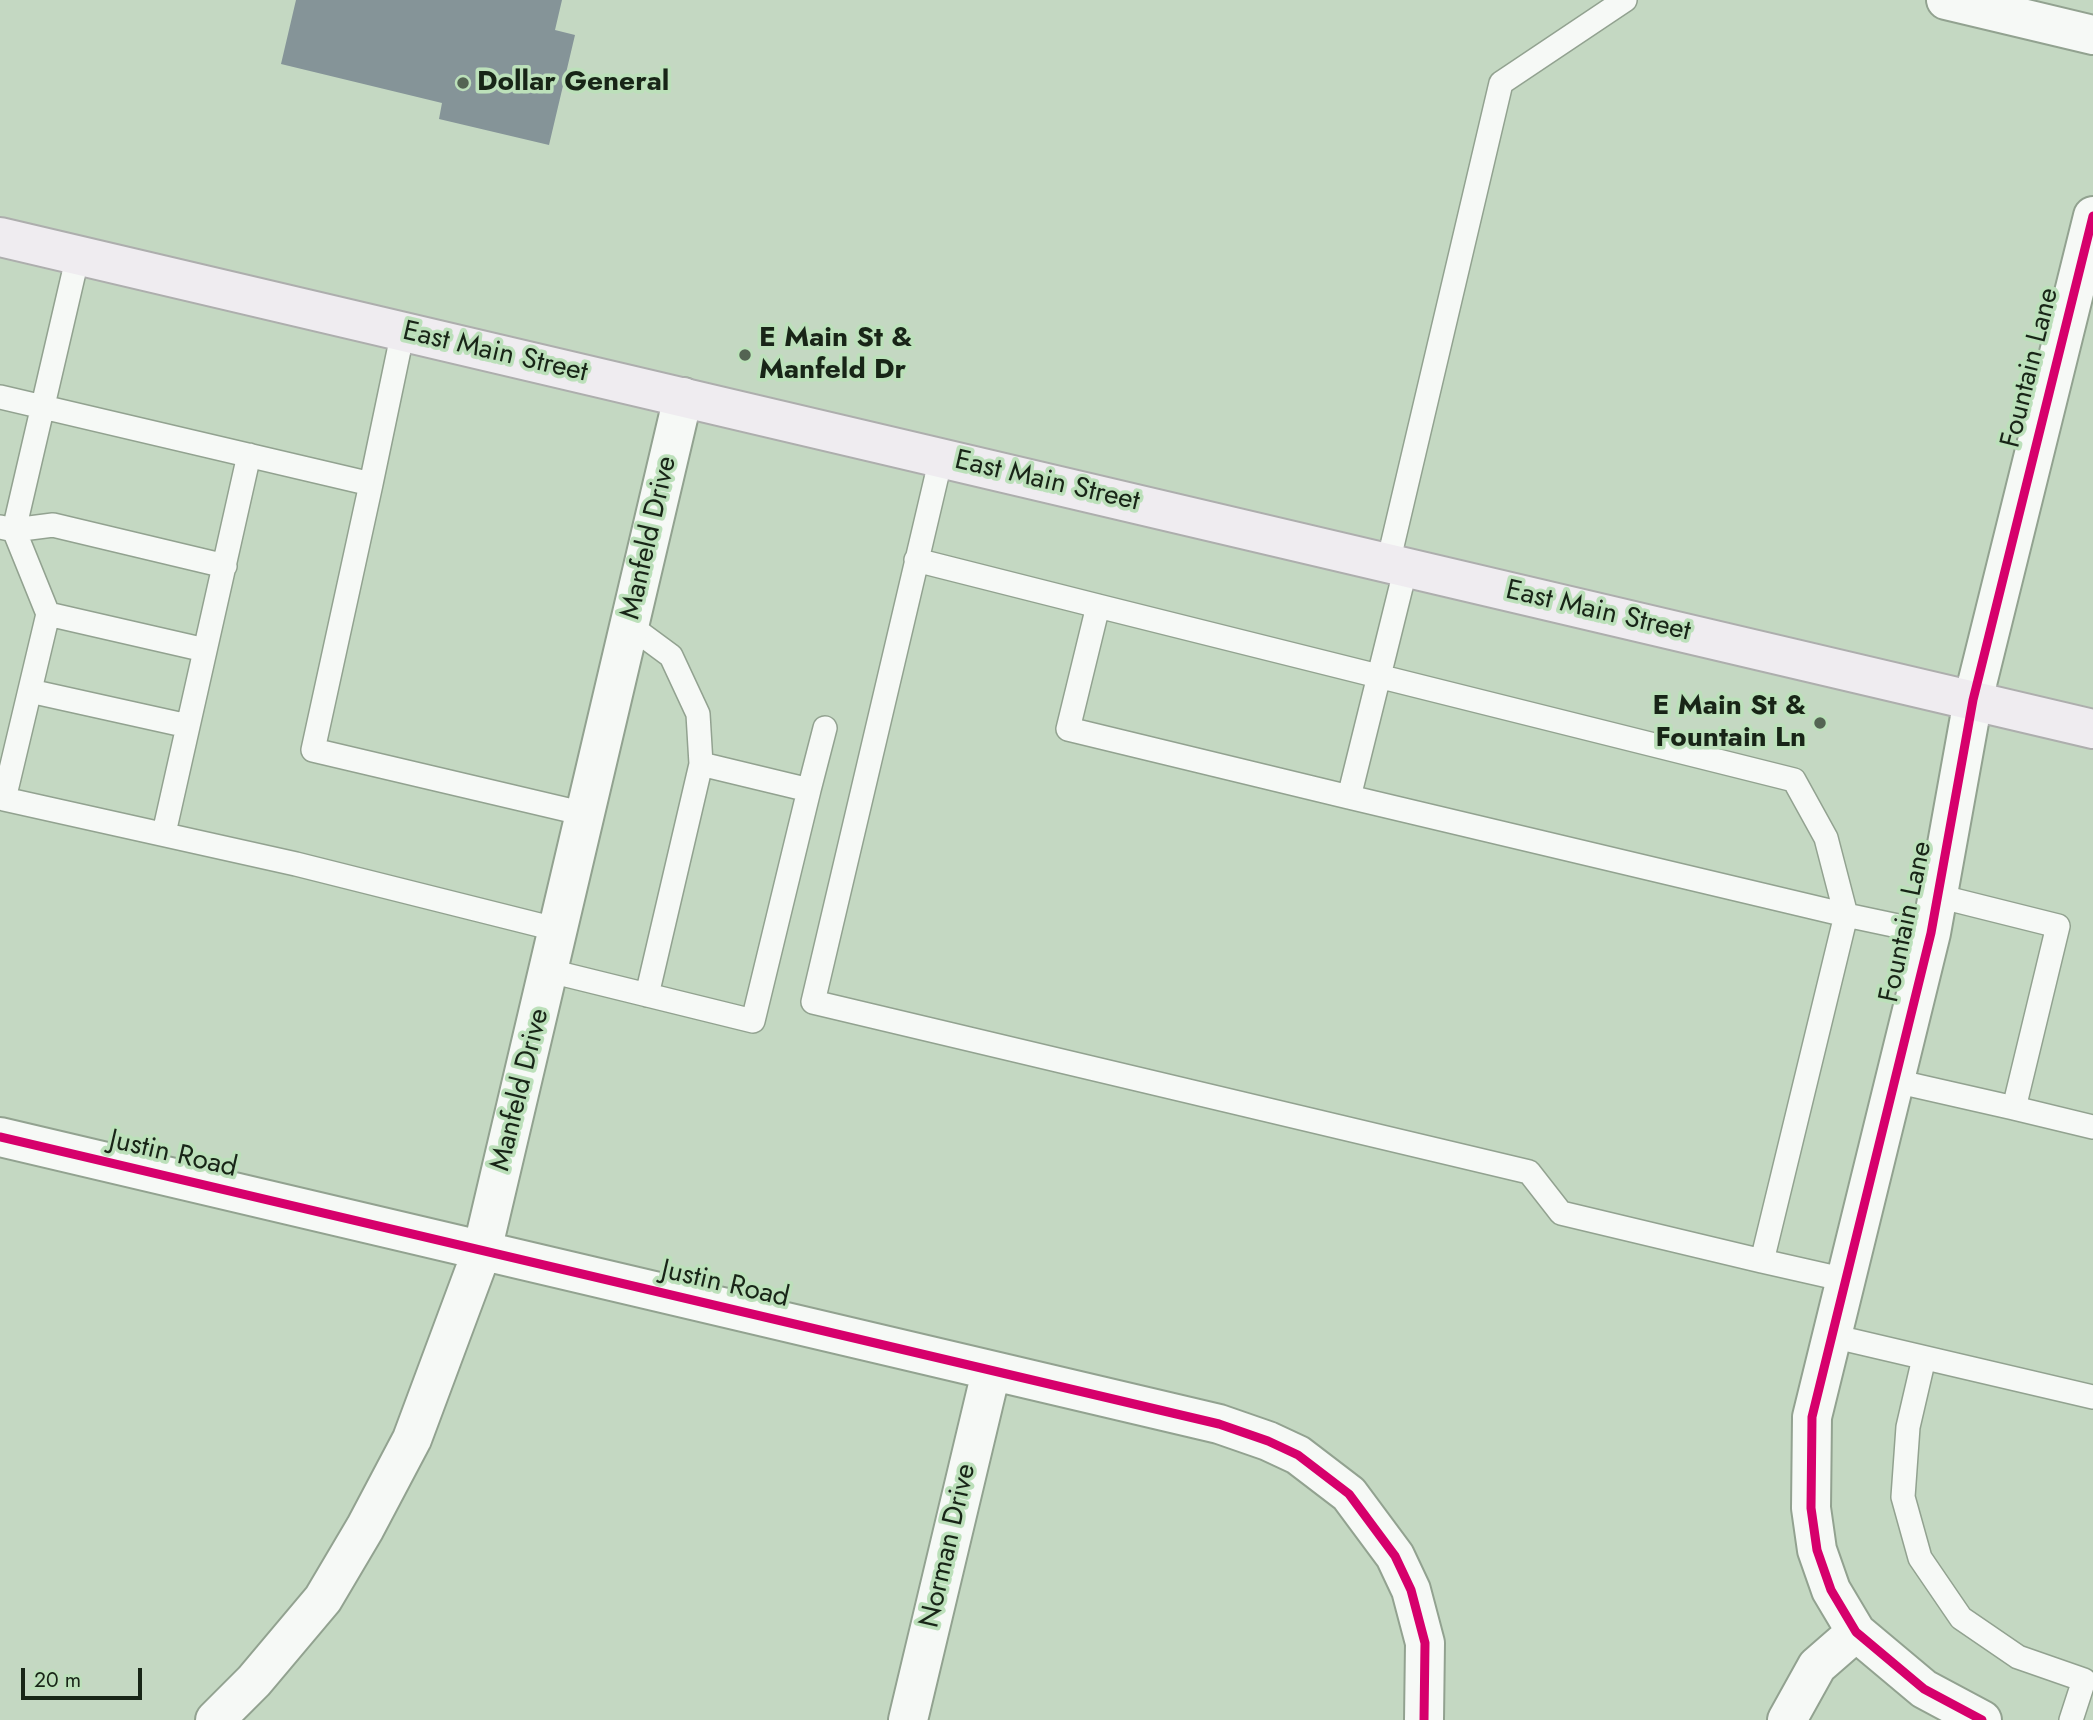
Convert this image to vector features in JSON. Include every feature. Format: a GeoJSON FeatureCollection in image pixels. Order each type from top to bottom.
{"type":"FeatureCollection","features":[{"type":"Feature","properties":{"kind":"main road","name":"East Main Street"},"geometry":{"type":"LineString","coordinates":[[0,237],[2093,729]]}},
{"type":"Feature","properties":{"kind":"street"},"geometry":{"type":"LineString","coordinates":[[1947,0],[2093,35]]}},
{"type":"Feature","properties":{"kind":"street","name":"Fountain Lane"},"geometry":{"type":"LineString","coordinates":[[1856,1632],[1827,1580],[1817,1550],[1811,1508],[1812,1417],[1931,933],[1973,701],[2093,216]]}},
{"type":"Feature","properties":{"kind":"street","name":"Manfeld Drive"},"geometry":{"type":"LineString","coordinates":[[215,1720],[254,1681],[323,1600],[365,1528],[412,1438],[482,1251],[683,397]]}},
{"type":"Feature","properties":{"kind":"street","name":"Justin Road"},"geometry":{"type":"LineString","coordinates":[[0,1137],[1219,1424],[1268,1441],[1298,1455],[1349,1494],[1395,1556],[1411,1590],[1425,1643],[1424,1720]]}},
{"type":"Feature","properties":{"kind":"street","name":"Norman Drive"},"geometry":{"type":"LineString","coordinates":[[908,1720],[991,1372]]}},
{"type":"Feature","properties":{"kind":"street"},"geometry":{"type":"LineString","coordinates":[[1787,1720],[1817,1666],[1856,1632],[1924,1689],[1982,1720]]}},
{"type":"Feature","properties":{"kind":"lane"},"geometry":{"type":"LineString","coordinates":[[1349,797],[1378,678],[1397,565],[1502,83],[1625,0]]}},
{"type":"Feature","properties":{"kind":"lane"},"geometry":{"type":"LineString","coordinates":[[78,255],[43,407],[7,528],[48,614],[4,799],[164,833],[559,930]]}},
{"type":"Feature","properties":{"kind":"lane"},"geometry":{"type":"LineString","coordinates":[[403,331],[313,750],[585,814]]}},
{"type":"Feature","properties":{"kind":"lane"},"geometry":{"type":"LineString","coordinates":[[0,397],[371,484]]}},
{"type":"Feature","properties":{"kind":"lane"},"geometry":{"type":"LineString","coordinates":[[164,833],[249,456]]}},
{"type":"Feature","properties":{"kind":"lane"},"geometry":{"type":"LineString","coordinates":[[941,458],[813,1002],[1529,1172],[1560,1213],[1846,1280]]}},
{"type":"Feature","properties":{"kind":"lane"},"geometry":{"type":"LineString","coordinates":[[7,528],[53,525],[225,566]]}},
{"type":"Feature","properties":{"kind":"lane"},"geometry":{"type":"LineString","coordinates":[[916,560],[1378,678],[1794,780],[1826,838],[1846,915],[1762,1261]]}},
{"type":"Feature","properties":{"kind":"lane"},"geometry":{"type":"LineString","coordinates":[[1098,606],[1068,729],[1931,933]]}},
{"type":"Feature","properties":{"kind":"lane"},"geometry":{"type":"LineString","coordinates":[[48,614],[205,650]]}},
{"type":"Feature","properties":{"kind":"lane"},"geometry":{"type":"LineString","coordinates":[[629,625],[671,656],[698,714],[701,764],[647,995]]}},
{"type":"Feature","properties":{"kind":"lane"},"geometry":{"type":"LineString","coordinates":[[30,691],[188,726]]}},
{"type":"Feature","properties":{"kind":"lane"},"geometry":{"type":"LineString","coordinates":[[550,971],[753,1021],[825,728]]}},
{"type":"Feature","properties":{"kind":"lane"},"geometry":{"type":"LineString","coordinates":[[701,764],[809,790]]}},
{"type":"Feature","properties":{"kind":"lane"},"geometry":{"type":"LineString","coordinates":[[1938,896],[2058,926],[2014,1108]]}},
{"type":"Feature","properties":{"kind":"lane"},"geometry":{"type":"LineString","coordinates":[[1895,1081],[2093,1127]]}},
{"type":"Feature","properties":{"kind":"lane"},"geometry":{"type":"LineString","coordinates":[[1832,1336],[2093,1397]]}},
{"type":"Feature","properties":{"kind":"lane"},"geometry":{"type":"LineString","coordinates":[[1924,1358],[1908,1427],[1903,1497],[1920,1558],[1961,1618],[2018,1657],[2088,1681],[2071,1720]]}},
{"type":"Feature","properties":{"kind":"building","name":"Dollar General"},"geometry":{"type":"Polygon","coordinates":[[[296,0],[562,0],[555,30],[575,35],[549,145],[439,119],[442,103],[281,64],[296,0]]]}},
{"type":"Feature","properties":{"kind":"cycle path"},"geometry":{"type":"LineString","coordinates":[[1982,1720],[1924,1689],[1856,1632],[1831,1590],[1817,1550],[1811,1508],[1812,1417],[1931,933],[1973,700],[2093,216]]}},
{"type":"Feature","properties":{"kind":"cycle path"},"geometry":{"type":"LineString","coordinates":[[0,1137],[1219,1424],[1268,1441],[1298,1455],[1349,1494],[1395,1556],[1411,1590],[1425,1643],[1424,1720]]}},
{"type":"Feature","properties":{"kind":"place","name":"Dollar General"},"geometry":{"type":"Point","coordinates":[463,83]}},
{"type":"Feature","properties":{"kind":"place","name":"E Main St & Manfeld Dr"},"geometry":{"type":"Point","coordinates":[745,355]}},
{"type":"Feature","properties":{"kind":"place","name":"E Main St & Fountain Ln"},"geometry":{"type":"Point","coordinates":[1820,723]}}]}
